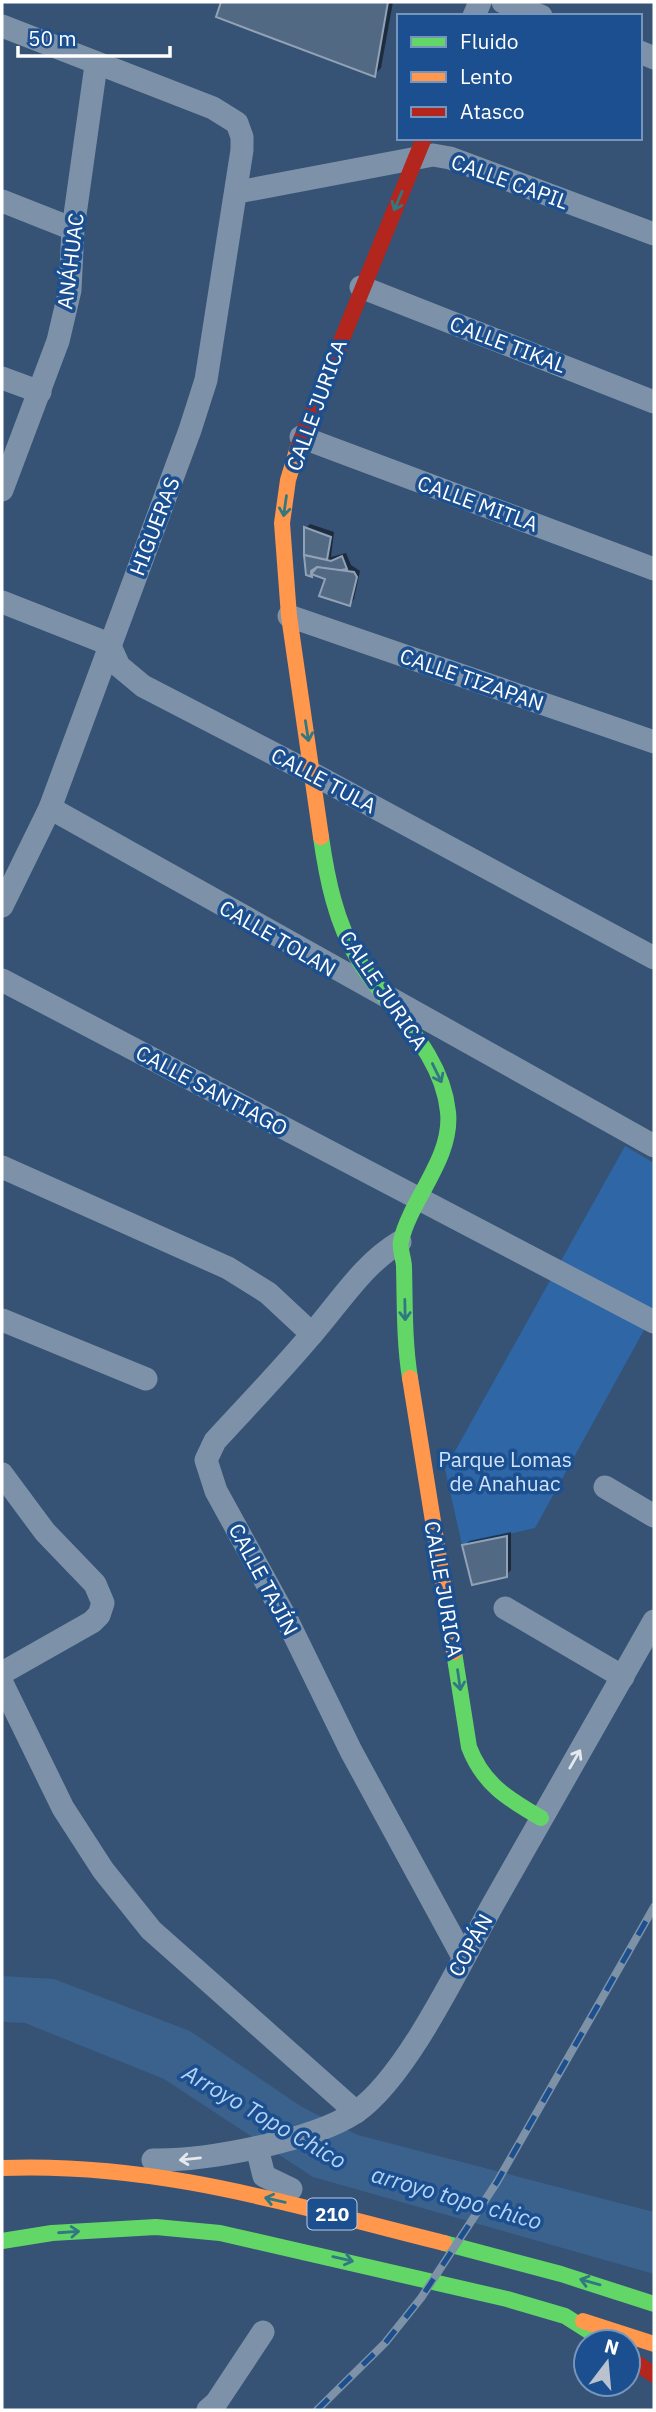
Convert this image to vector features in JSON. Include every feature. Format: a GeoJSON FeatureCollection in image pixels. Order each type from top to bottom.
{"type":"FeatureCollection","features":[{"type":"Feature","properties":{"kind":"main road","name":"CALLE JURICA"},"geometry":{"type":"LineString","coordinates":[[420,148],[301,437],[288,480],[282,523],[289,616],[324,859],[340,923],[358,959],[425,1049],[443,1085],[449,1115],[443,1151],[400,1242],[404,1262],[406,1355],[469,1748],[477,1770],[492,1790],[541,1818]]}},
{"type":"Feature","properties":{"kind":"main road","name":"210"},"geometry":{"type":"LineString","coordinates":[[4,2168],[87,2168],[192,2180],[408,2234],[616,2290],[654,2304]]}},
{"type":"Feature","properties":{"kind":"main road","name":"210"},"geometry":{"type":"LineString","coordinates":[[2,2241],[52,2233],[156,2227],[220,2233],[434,2281],[565,2316],[584,2328]]}},
{"type":"Feature","properties":{"kind":"main road"},"geometry":{"type":"LineString","coordinates":[[616,2290],[654,2292]]}},
{"type":"Feature","properties":{"kind":"main road"},"geometry":{"type":"LineString","coordinates":[[565,2316],[648,2341]]}},
{"type":"Feature","properties":{"kind":"street"},"geometry":{"type":"LineString","coordinates":[[503,2],[536,14]]}},
{"type":"Feature","properties":{"kind":"street"},"geometry":{"type":"LineString","coordinates":[[2,26],[96,65]]}},
{"type":"Feature","properties":{"kind":"street","name":"HIGUERAS"},"geometry":{"type":"LineString","coordinates":[[2,906],[50,808],[191,430],[206,380],[238,192],[242,150],[240,128],[232,118],[214,108],[96,65]]}},
{"type":"Feature","properties":{"kind":"street","name":"ANÁHUAC"},"geometry":{"type":"LineString","coordinates":[[2,491],[58,341],[70,290],[73,229],[96,65]]}},
{"type":"Feature","properties":{"kind":"street","name":"CALLE CAPIL"},"geometry":{"type":"LineString","coordinates":[[238,192],[420,148],[654,234]]}},
{"type":"Feature","properties":{"kind":"street"},"geometry":{"type":"LineString","coordinates":[[2,201],[73,229]]}},
{"type":"Feature","properties":{"kind":"street","name":"CALLE TIKAL"},"geometry":{"type":"LineString","coordinates":[[361,287],[654,402]]}},
{"type":"Feature","properties":{"kind":"street"},"geometry":{"type":"LineString","coordinates":[[2,378],[40,392]]}},
{"type":"Feature","properties":{"kind":"street","name":"CALLE MITLA"},"geometry":{"type":"LineString","coordinates":[[301,437],[654,569]]}},
{"type":"Feature","properties":{"kind":"street"},"geometry":{"type":"LineString","coordinates":[[2,602],[109,644]]}},
{"type":"Feature","properties":{"kind":"street","name":"CALLE TIZAPAN"},"geometry":{"type":"LineString","coordinates":[[289,616],[654,742]]}},
{"type":"Feature","properties":{"kind":"street","name":"CALLE TULA"},"geometry":{"type":"LineString","coordinates":[[109,644],[119,666],[143,686],[313,774],[654,958]]}},
{"type":"Feature","properties":{"kind":"street","name":"CALLE TOLAN"},"geometry":{"type":"LineString","coordinates":[[50,808],[391,1002],[654,1146]]}},
{"type":"Feature","properties":{"kind":"street","name":"CALLE SANTIAGO"},"geometry":{"type":"LineString","coordinates":[[2,980],[545,1262],[654,1322]]}},
{"type":"Feature","properties":{"kind":"street"},"geometry":{"type":"LineString","coordinates":[[2,1167],[228,1268],[268,1293],[312,1334]]}},
{"type":"Feature","properties":{"kind":"street","name":"CALLE TAJÍN"},"geometry":{"type":"LineString","coordinates":[[400,1242],[380,1253],[312,1334],[215,1441],[206,1460],[207,1470],[288,1622],[351,1751],[463,1957]]}},
{"type":"Feature","properties":{"kind":"street"},"geometry":{"type":"LineString","coordinates":[[2,1320],[146,1379]]}},
{"type":"Feature","properties":{"kind":"street"},"geometry":{"type":"LineString","coordinates":[[2,1474],[45,1532],[94,1584],[103,1603],[99,1615],[92,1622],[2,1673]]}},
{"type":"Feature","properties":{"kind":"street"},"geometry":{"type":"LineString","coordinates":[[605,1487],[654,1516]]}},
{"type":"Feature","properties":{"kind":"street"},"geometry":{"type":"LineString","coordinates":[[505,1608],[623,1677]]}},
{"type":"Feature","properties":{"kind":"street","name":"COPÁN"},"geometry":{"type":"LineString","coordinates":[[4,2168],[62,2154],[182,2160],[263,2146],[332,2125],[356,2112],[385,2085],[400,2065],[654,1621]]}},
{"type":"Feature","properties":{"kind":"street"},"geometry":{"type":"LineString","coordinates":[[2,1683],[63,1808],[103,1870],[151,1930],[196,1967],[356,2112]]}},
{"type":"Feature","properties":{"kind":"street"},"geometry":{"type":"LineString","coordinates":[[263,2146],[264,2176],[408,2234]]}},
{"type":"Feature","properties":{"kind":"street"},"geometry":{"type":"LineString","coordinates":[[208,2410],[216,2403],[263,2332]]}},
{"type":"Feature","properties":{"kind":"green space","name":"Parque Lomas de Anahuac"},"geometry":{"type":"Polygon","coordinates":[[[625,1146],[654,1163],[654,1312],[535,1528],[462,1545],[445,1469],[625,1146]]]}},
{"type":"Feature","properties":{"kind":"water"},"geometry":{"type":"Polygon","coordinates":[[[2,1976],[54,1979],[190,2031],[302,2107],[358,2135],[654,2212],[654,2274],[313,2177],[164,2079],[25,2023],[2,2022],[2,1976]]]}},
{"type":"Feature","properties":{"kind":"building"},"geometry":{"type":"Polygon","coordinates":[[[221,2],[388,2],[375,77],[216,17],[221,2]]]}},
{"type":"Feature","properties":{"kind":"building"},"geometry":{"type":"Polygon","coordinates":[[[304,527],[331,537],[327,560],[304,555],[304,527]]]}},
{"type":"Feature","properties":{"kind":"building"},"geometry":{"type":"Polygon","coordinates":[[[304,555],[331,561],[342,556],[347,569],[336,571],[317,567],[311,571],[312,577],[306,575],[304,555]]]}},
{"type":"Feature","properties":{"kind":"building"},"geometry":{"type":"Polygon","coordinates":[[[317,567],[354,572],[357,577],[350,606],[319,596],[325,579],[311,574],[317,567]]]}},
{"type":"Feature","properties":{"kind":"building"},"geometry":{"type":"Polygon","coordinates":[[[507,1536],[507,1577],[472,1585],[462,1545],[507,1536]]]}},
{"type":"Feature","properties":{"kind":"railway"},"geometry":{"type":"LineString","coordinates":[[317,2410],[385,2343],[421,2298],[497,2182],[654,1907]]}},
{"type":"Feature","properties":{"kind":"traffic: fast"},"geometry":{"type":"LineString","coordinates":[[321,837],[334,900],[350,945],[370,977],[425,1050],[444,1090],[448,1112],[444,1146],[413,1210],[401,1244],[410,1378]]}},
{"type":"Feature","properties":{"kind":"traffic: fast"},"geometry":{"type":"LineString","coordinates":[[454,1652],[469,1747],[475,1760],[498,1789],[541,1818]]}},
{"type":"Feature","properties":{"kind":"traffic: fast"},"geometry":{"type":"LineString","coordinates":[[2,2241],[52,2233],[156,2227],[220,2233],[507,2299],[565,2316],[584,2328]]}},
{"type":"Feature","properties":{"kind":"traffic: fast"},"geometry":{"type":"LineString","coordinates":[[444,2243],[561,2274],[654,2304]]}},
{"type":"Feature","properties":{"kind":"traffic: slow"},"geometry":{"type":"LineString","coordinates":[[298,447],[288,480],[282,523],[289,616],[321,837]]}},
{"type":"Feature","properties":{"kind":"traffic: slow"},"geometry":{"type":"LineString","coordinates":[[410,1378],[454,1652]]}},
{"type":"Feature","properties":{"kind":"traffic: slow"},"geometry":{"type":"LineString","coordinates":[[2,2168],[60,2168],[172,2179],[280,2201],[444,2243]]}},
{"type":"Feature","properties":{"kind":"traffic: slow"},"geometry":{"type":"LineString","coordinates":[[583,2321],[654,2344]]}},
{"type":"Feature","properties":{"kind":"traffic: jam"},"geometry":{"type":"LineString","coordinates":[[298,447],[423,140]]}},
{"type":"Feature","properties":{"kind":"traffic: jam"},"geometry":{"type":"LineString","coordinates":[[642,2367],[654,2375]]}},
{"type":"Feature","properties":{"kind":"water label","name":"Arroyo Topo Chico"},"geometry":{"type":"Point","coordinates":[265,2116]}},
{"type":"Feature","properties":{"kind":"water label","name":"arroyo topo chico"},"geometry":{"type":"Point","coordinates":[457,2197]}}]}
